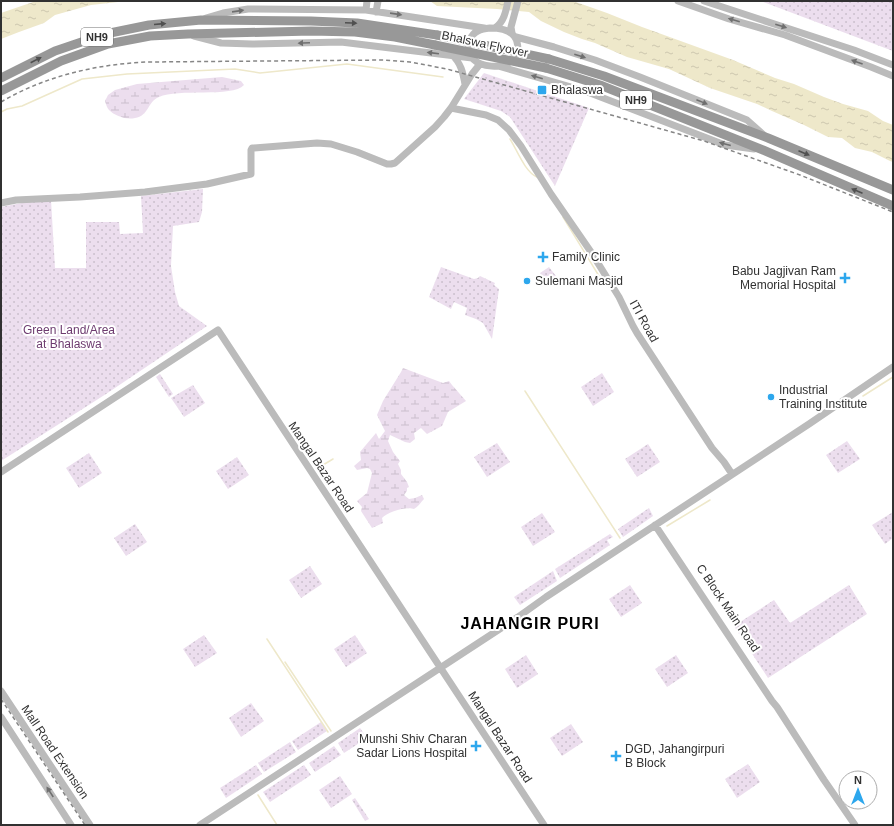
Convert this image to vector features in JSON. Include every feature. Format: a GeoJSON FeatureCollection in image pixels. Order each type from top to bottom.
{"type":"FeatureCollection","features":[{"type":"Feature","properties":{"kind":"highway","name":"Bhalswa Flyover"},"geometry":{"type":"LineString","coordinates":[[200,20],[357,23],[437,35],[549,59],[604,76],[768,138],[893,190]]}},
{"type":"Feature","properties":{"kind":"highway","name":"NH9"},"geometry":{"type":"LineString","coordinates":[[1,78],[56,51],[105,34],[149,25],[200,20]]}},
{"type":"Feature","properties":{"kind":"highway","name":"Bhalswa Flyover"},"geometry":{"type":"LineString","coordinates":[[188,34],[311,31],[355,32],[395,37],[435,45],[546,68],[600,85],[763,150]]}},
{"type":"Feature","properties":{"kind":"highway","name":"NH9"},"geometry":{"type":"LineString","coordinates":[[1,91],[61,61],[108,44],[150,36],[188,34]]}},
{"type":"Feature","properties":{"kind":"highway","name":"NH9"},"geometry":{"type":"LineString","coordinates":[[763,150],[893,206]]}},
{"type":"Feature","properties":{"kind":"street"},"geometry":{"type":"LineString","coordinates":[[366,10],[367,1]]}},
{"type":"Feature","properties":{"kind":"street"},"geometry":{"type":"LineString","coordinates":[[376,12],[378,1]]}},
{"type":"Feature","properties":{"kind":"street"},"geometry":{"type":"LineString","coordinates":[[495,28],[504,18],[508,1]]}},
{"type":"Feature","properties":{"kind":"street"},"geometry":{"type":"LineString","coordinates":[[484,28],[476,32],[470,39],[468,49],[472,58],[480,64],[489,66],[507,64],[515,57],[518,47],[518,42],[511,27],[518,1]]}},
{"type":"Feature","properties":{"kind":"street"},"geometry":{"type":"LineString","coordinates":[[678,1],[720,16],[785,35],[893,76]]}},
{"type":"Feature","properties":{"kind":"street"},"geometry":{"type":"LineString","coordinates":[[704,1],[847,48],[893,65]]}},
{"type":"Feature","properties":{"kind":"street"},"geometry":{"type":"LineString","coordinates":[[720,16],[723,8]]}},
{"type":"Feature","properties":{"kind":"street"},"geometry":{"type":"LineString","coordinates":[[200,20],[223,13],[248,9],[366,10],[484,28],[507,30],[514,35],[595,60],[747,120],[768,138]]}},
{"type":"Feature","properties":{"kind":"street"},"geometry":{"type":"LineString","coordinates":[[188,34],[221,43],[252,44],[341,42],[472,58]]}},
{"type":"Feature","properties":{"kind":"street"},"geometry":{"type":"LineString","coordinates":[[452,55],[456,58],[460,65],[466,84]]}},
{"type":"Feature","properties":{"kind":"street"},"geometry":{"type":"LineString","coordinates":[[1,203],[16,200],[131,194],[207,184],[251,174],[252,148],[317,143],[331,144],[357,152],[387,164],[396,163],[435,127],[451,108],[480,64]]}},
{"type":"Feature","properties":{"kind":"street"},"geometry":{"type":"LineString","coordinates":[[498,66],[585,91],[725,145],[763,150]]}},
{"type":"Feature","properties":{"kind":"street","name":"ITI Road"},"geometry":{"type":"LineString","coordinates":[[451,108],[486,115],[498,120],[509,130],[591,252],[619,297],[637,333],[712,448],[732,474]]}},
{"type":"Feature","properties":{"kind":"street","name":"Mangal Bazar Road"},"geometry":{"type":"LineString","coordinates":[[3,470],[218,330],[544,825]]}},
{"type":"Feature","properties":{"kind":"street"},"geometry":{"type":"LineString","coordinates":[[200,825],[441,668],[893,367]]}},
{"type":"Feature","properties":{"kind":"street","name":"C Block Main Road"},"geometry":{"type":"LineString","coordinates":[[656,524],[855,825]]}},
{"type":"Feature","properties":{"kind":"street","name":"Mall Road Extension"},"geometry":{"type":"LineString","coordinates":[[1,691],[90,825]]}},
{"type":"Feature","properties":{"kind":"street","name":"Mall Road Extension"},"geometry":{"type":"LineString","coordinates":[[1,717],[71,825]]}},
{"type":"Feature","properties":{"kind":"green space"},"geometry":{"type":"Polygon","coordinates":[[[761,1],[893,1],[893,51],[761,1]]]}},
{"type":"Feature","properties":{"kind":"green space"},"geometry":{"type":"Polygon","coordinates":[[[484,73],[589,108],[555,186],[510,117],[501,111],[464,99],[484,73]]]}},
{"type":"Feature","properties":{"kind":"green space"},"geometry":{"type":"Polygon","coordinates":[[[222,77],[241,81],[244,85],[238,89],[228,91],[168,94],[155,99],[146,112],[140,117],[132,118],[124,118],[114,114],[108,109],[105,101],[108,95],[115,90],[137,84],[222,77]]]}},
{"type":"Feature","properties":{"kind":"green space","name":"Green Land/Area at Bhalaswa"},"geometry":{"type":"Polygon","coordinates":[[[203,189],[202,212],[199,222],[173,226],[171,266],[179,306],[207,326],[106,394],[1,461],[1,207],[32,201],[51,200],[55,268],[86,268],[86,222],[119,222],[120,234],[143,233],[141,196],[203,189]]]}},
{"type":"Feature","properties":{"kind":"green space"},"geometry":{"type":"Polygon","coordinates":[[[441,267],[474,279],[480,276],[495,283],[494,285],[499,289],[492,339],[483,323],[465,315],[467,308],[454,302],[451,309],[429,297],[441,267]]]}},
{"type":"Feature","properties":{"kind":"green space"},"geometry":{"type":"Polygon","coordinates":[[[549,267],[556,276],[545,282],[540,273],[549,267]]]}},
{"type":"Feature","properties":{"kind":"green space"},"geometry":{"type":"Polygon","coordinates":[[[403,368],[443,383],[449,381],[466,401],[448,412],[442,426],[427,434],[421,428],[414,433],[415,439],[410,443],[390,435],[388,441],[393,452],[400,461],[398,464],[401,474],[409,487],[404,495],[409,499],[422,495],[424,499],[414,509],[402,509],[388,514],[382,518],[383,523],[372,528],[361,511],[362,507],[357,501],[367,493],[372,473],[370,469],[367,468],[357,470],[354,466],[361,460],[360,452],[376,433],[379,439],[385,431],[377,415],[383,401],[403,368]]]}},
{"type":"Feature","properties":{"kind":"green space"},"geometry":{"type":"Polygon","coordinates":[[[602,373],[614,392],[593,406],[581,387],[602,373]]]}},
{"type":"Feature","properties":{"kind":"green space"},"geometry":{"type":"Polygon","coordinates":[[[160,374],[173,394],[169,397],[156,377],[160,374]]]}},
{"type":"Feature","properties":{"kind":"green space"},"geometry":{"type":"Polygon","coordinates":[[[193,385],[205,403],[184,417],[171,398],[193,385]]]}},
{"type":"Feature","properties":{"kind":"green space"},"geometry":{"type":"Polygon","coordinates":[[[847,441],[860,459],[838,473],[826,455],[847,441]]]}},
{"type":"Feature","properties":{"kind":"green space"},"geometry":{"type":"Polygon","coordinates":[[[497,443],[510,462],[487,477],[474,457],[497,443]]]}},
{"type":"Feature","properties":{"kind":"green space"},"geometry":{"type":"Polygon","coordinates":[[[648,444],[660,462],[637,477],[625,459],[648,444]]]}},
{"type":"Feature","properties":{"kind":"green space"},"geometry":{"type":"Polygon","coordinates":[[[89,453],[102,473],[79,488],[66,468],[89,453]]]}},
{"type":"Feature","properties":{"kind":"green space"},"geometry":{"type":"Polygon","coordinates":[[[237,457],[249,475],[228,489],[216,471],[237,457]]]}},
{"type":"Feature","properties":{"kind":"green space"},"geometry":{"type":"Polygon","coordinates":[[[649,508],[653,516],[623,537],[618,529],[649,508]]]}},
{"type":"Feature","properties":{"kind":"green space"},"geometry":{"type":"Polygon","coordinates":[[[893,512],[893,538],[885,544],[872,525],[893,512]]]}},
{"type":"Feature","properties":{"kind":"green space"},"geometry":{"type":"Polygon","coordinates":[[[542,513],[555,532],[533,546],[521,527],[542,513]]]}},
{"type":"Feature","properties":{"kind":"green space"},"geometry":{"type":"Polygon","coordinates":[[[135,524],[147,542],[126,556],[114,538],[135,524]]]}},
{"type":"Feature","properties":{"kind":"green space"},"geometry":{"type":"Polygon","coordinates":[[[610,534],[613,537],[607,540],[610,545],[560,578],[555,569],[610,534]]]}},
{"type":"Feature","properties":{"kind":"green space"},"geometry":{"type":"Polygon","coordinates":[[[310,566],[322,584],[301,598],[289,580],[310,566]]]}},
{"type":"Feature","properties":{"kind":"green space"},"geometry":{"type":"Polygon","coordinates":[[[553,571],[557,581],[520,605],[514,597],[553,571]]]}},
{"type":"Feature","properties":{"kind":"green space"},"geometry":{"type":"Polygon","coordinates":[[[630,585],[642,603],[621,617],[609,599],[630,585]]]}},
{"type":"Feature","properties":{"kind":"green space"},"geometry":{"type":"Polygon","coordinates":[[[849,585],[867,614],[768,678],[734,626],[774,600],[790,623],[849,585]]]}},
{"type":"Feature","properties":{"kind":"green space"},"geometry":{"type":"Polygon","coordinates":[[[204,635],[217,653],[195,667],[183,649],[204,635]]]}},
{"type":"Feature","properties":{"kind":"green space"},"geometry":{"type":"Polygon","coordinates":[[[355,635],[367,653],[346,667],[334,649],[355,635]]]}},
{"type":"Feature","properties":{"kind":"green space"},"geometry":{"type":"Polygon","coordinates":[[[526,655],[538,674],[517,688],[505,669],[526,655]]]}},
{"type":"Feature","properties":{"kind":"green space"},"geometry":{"type":"Polygon","coordinates":[[[676,655],[688,673],[667,687],[655,669],[676,655]]]}},
{"type":"Feature","properties":{"kind":"green space"},"geometry":{"type":"Polygon","coordinates":[[[251,703],[264,721],[241,737],[229,718],[251,703]]]}},
{"type":"Feature","properties":{"kind":"green space"},"geometry":{"type":"Polygon","coordinates":[[[321,722],[327,731],[298,750],[292,741],[321,722]]]}},
{"type":"Feature","properties":{"kind":"green space"},"geometry":{"type":"Polygon","coordinates":[[[571,724],[583,742],[562,756],[550,738],[571,724]]]}},
{"type":"Feature","properties":{"kind":"green space"},"geometry":{"type":"Polygon","coordinates":[[[360,728],[367,738],[344,753],[338,743],[360,728]]]}},
{"type":"Feature","properties":{"kind":"green space"},"geometry":{"type":"Polygon","coordinates":[[[290,742],[296,752],[264,772],[258,763],[290,742]]]}},
{"type":"Feature","properties":{"kind":"green space"},"geometry":{"type":"Polygon","coordinates":[[[334,746],[341,755],[315,772],[309,763],[334,746]]]}},
{"type":"Feature","properties":{"kind":"green space"},"geometry":{"type":"Polygon","coordinates":[[[748,764],[760,782],[737,798],[725,779],[748,764]]]}},
{"type":"Feature","properties":{"kind":"green space"},"geometry":{"type":"Polygon","coordinates":[[[256,765],[262,774],[226,798],[220,788],[256,765]]]}},
{"type":"Feature","properties":{"kind":"green space"},"geometry":{"type":"Polygon","coordinates":[[[304,765],[311,775],[270,802],[263,792],[304,765]]]}},
{"type":"Feature","properties":{"kind":"green space"},"geometry":{"type":"Polygon","coordinates":[[[340,776],[352,794],[331,808],[319,790],[340,776]]]}},
{"type":"Feature","properties":{"kind":"green space"},"geometry":{"type":"Polygon","coordinates":[[[355,798],[369,819],[365,821],[352,800],[355,798]]]}},
{"type":"Feature","properties":{"kind":"water"},"geometry":{"type":"Polygon","coordinates":[[[36,1],[127,1],[91,5],[55,15],[44,23],[1,39],[1,13],[36,1]]]}},
{"type":"Feature","properties":{"kind":"water"},"geometry":{"type":"Polygon","coordinates":[[[430,1],[573,1],[733,60],[824,97],[868,111],[883,121],[893,125],[893,162],[872,152],[855,148],[842,138],[828,137],[757,104],[710,88],[669,69],[627,57],[595,43],[564,32],[541,21],[529,12],[437,6],[430,1]]]}},
{"type":"Feature","properties":{"kind":"waterway"},"geometry":{"type":"LineString","coordinates":[[1,112],[7,109],[22,106],[82,79],[127,74],[235,69],[260,73],[347,64],[443,77]]}},
{"type":"Feature","properties":{"kind":"waterway"},"geometry":{"type":"LineString","coordinates":[[510,139],[525,166],[537,177]]}},
{"type":"Feature","properties":{"kind":"waterway"},"geometry":{"type":"LineString","coordinates":[[563,217],[599,276]]}},
{"type":"Feature","properties":{"kind":"waterway"},"geometry":{"type":"LineString","coordinates":[[863,396],[893,377]]}},
{"type":"Feature","properties":{"kind":"waterway"},"geometry":{"type":"LineString","coordinates":[[525,391],[620,538]]}},
{"type":"Feature","properties":{"kind":"waterway"},"geometry":{"type":"LineString","coordinates":[[320,461],[323,465],[333,459]]}},
{"type":"Feature","properties":{"kind":"waterway"},"geometry":{"type":"LineString","coordinates":[[667,526],[710,500]]}},
{"type":"Feature","properties":{"kind":"waterway"},"geometry":{"type":"LineString","coordinates":[[267,639],[328,732]]}},
{"type":"Feature","properties":{"kind":"waterway"},"geometry":{"type":"LineString","coordinates":[[285,662],[331,731]]}},
{"type":"Feature","properties":{"kind":"waterway"},"geometry":{"type":"LineString","coordinates":[[258,795],[277,825]]}},
{"type":"Feature","properties":{"kind":"railway"},"geometry":{"type":"LineString","coordinates":[[1,102],[53,78],[110,65],[129,63],[384,60],[410,62],[447,69],[704,141],[800,175],[893,212]]}},
{"type":"Feature","properties":{"kind":"railway"},"geometry":{"type":"LineString","coordinates":[[1,699],[85,825]]}},
{"type":"Feature","properties":{"kind":"place","name":"Bhalaswa"},"geometry":{"type":"Point","coordinates":[542,90]}},
{"type":"Feature","properties":{"kind":"place","name":"Family Clinic"},"geometry":{"type":"Point","coordinates":[543,257]}},
{"type":"Feature","properties":{"kind":"place","name":"Babu Jagjivan Ram Memorial Hospital"},"geometry":{"type":"Point","coordinates":[845,278]}},
{"type":"Feature","properties":{"kind":"place","name":"Sulemani Masjid"},"geometry":{"type":"Point","coordinates":[527,281]}},
{"type":"Feature","properties":{"kind":"place","name":"Industrial Training Institute"},"geometry":{"type":"Point","coordinates":[771,397]}},
{"type":"Feature","properties":{"kind":"place","name":"Munshi Shiv Charan Sadar Lions Hospital"},"geometry":{"type":"Point","coordinates":[476,746]}},
{"type":"Feature","properties":{"kind":"place","name":"DGD, Jahangirpuri B Block"},"geometry":{"type":"Point","coordinates":[616,756]}},
{"type":"Feature","properties":{"kind":"district","name":"JAHANGIR PURI"},"geometry":{"type":"Point","coordinates":[530,623]}}]}
